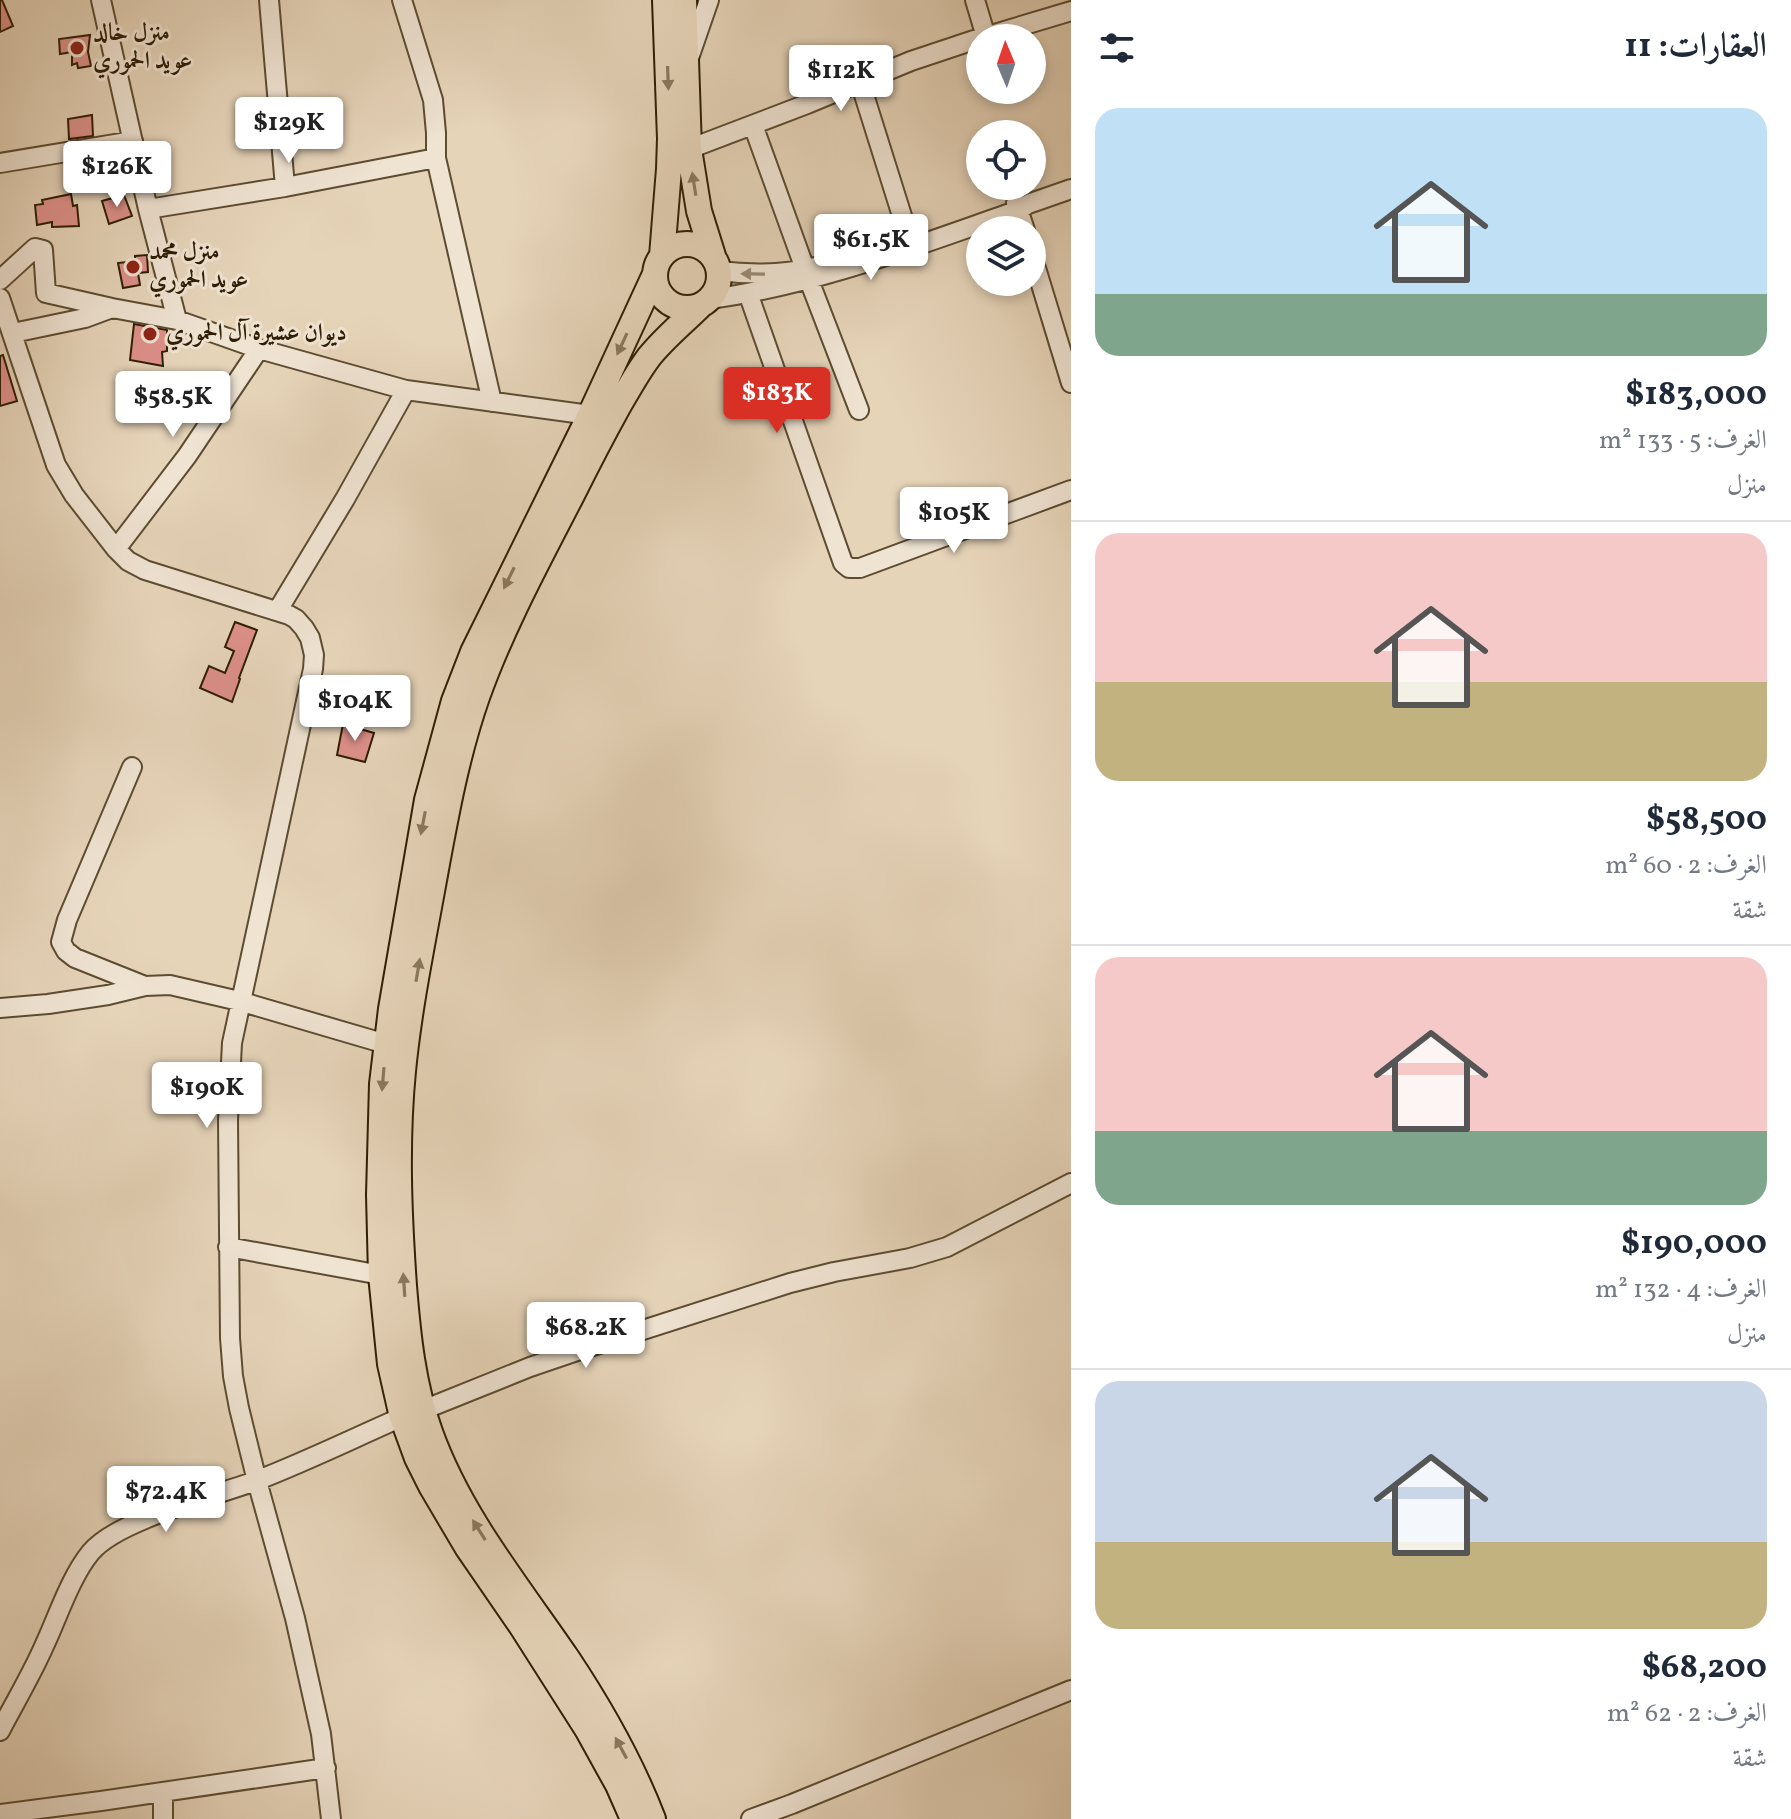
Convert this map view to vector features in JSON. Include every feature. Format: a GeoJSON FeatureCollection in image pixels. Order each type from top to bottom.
{"type":"FeatureCollection","features":[{"type":"Feature","properties":{"kind":"main road"},"geometry":{"type":"LineString","coordinates":[[665,0],[670,139],[659,265],[660,292],[666,300],[683,308],[706,302]]}},
{"type":"Feature","properties":{"kind":"main road"},"geometry":{"type":"LineString","coordinates":[[633,1819],[618,1785],[572,1703],[449,1518],[417,1458],[398,1210],[399,1126],[408,1025],[449,801],[477,697],[514,608],[596,447],[652,353],[706,302],[716,291],[719,281],[699,211],[689,149],[684,0]]}},
{"type":"Feature","properties":{"kind":"main road"},"geometry":{"type":"LineString","coordinates":[[653,1819],[605,1719],[460,1499],[439,1455],[413,1414],[390,1364],[381,1275],[381,1107],[386,1044],[427,800],[454,701],[473,652],[590,415],[659,265],[676,246],[693,245],[702,248],[716,265]]}},
{"type":"Feature","properties":{"kind":"street"},"geometry":{"type":"LineString","coordinates":[[101,0],[148,209],[177,320]]}},
{"type":"Feature","properties":{"kind":"street"},"geometry":{"type":"LineString","coordinates":[[269,0],[285,187]]}},
{"type":"Feature","properties":{"kind":"street"},"geometry":{"type":"LineString","coordinates":[[402,0],[433,100],[436,158],[492,402]]}},
{"type":"Feature","properties":{"kind":"street"},"geometry":{"type":"LineString","coordinates":[[687,64],[709,0]]}},
{"type":"Feature","properties":{"kind":"street"},"geometry":{"type":"LineString","coordinates":[[975,0],[979,24]]}},
{"type":"Feature","properties":{"kind":"street"},"geometry":{"type":"LineString","coordinates":[[1028,24],[1071,11]]}},
{"type":"Feature","properties":{"kind":"street"},"geometry":{"type":"LineString","coordinates":[[689,149],[911,61],[966,43]]}},
{"type":"Feature","properties":{"kind":"street"},"geometry":{"type":"LineString","coordinates":[[860,82],[908,235]]}},
{"type":"Feature","properties":{"kind":"street"},"geometry":{"type":"LineString","coordinates":[[753,125],[859,410]]}},
{"type":"Feature","properties":{"kind":"street"},"geometry":{"type":"LineString","coordinates":[[0,163],[133,141]]}},
{"type":"Feature","properties":{"kind":"street"},"geometry":{"type":"LineString","coordinates":[[148,209],[436,158]]}},
{"type":"Feature","properties":{"kind":"street"},"geometry":{"type":"LineString","coordinates":[[706,302],[807,275],[1071,189]]}},
{"type":"Feature","properties":{"kind":"street"},"geometry":{"type":"LineString","coordinates":[[716,265],[757,274],[807,275],[908,235],[1021,206]]}},
{"type":"Feature","properties":{"kind":"street"},"geometry":{"type":"LineString","coordinates":[[1021,206],[1023,216]]}},
{"type":"Feature","properties":{"kind":"street"},"geometry":{"type":"LineString","coordinates":[[0,280],[35,248],[39,248],[43,250],[46,293],[177,320],[259,349],[406,390],[590,415]]}},
{"type":"Feature","properties":{"kind":"street"},"geometry":{"type":"LineString","coordinates":[[748,293],[843,563],[849,568],[860,568],[1071,490]]}},
{"type":"Feature","properties":{"kind":"street"},"geometry":{"type":"LineString","coordinates":[[1044,296],[1071,383]]}},
{"type":"Feature","properties":{"kind":"street"},"geometry":{"type":"LineString","coordinates":[[0,298],[56,465],[74,495],[116,549],[128,561],[145,570],[278,610],[296,619],[310,638],[314,655],[277,841],[239,1001],[229,1065],[228,1247],[233,1376],[319,1721],[331,1819]]}},
{"type":"Feature","properties":{"kind":"street"},"geometry":{"type":"LineString","coordinates":[[13,333],[85,318],[112,308]]}},
{"type":"Feature","properties":{"kind":"street"},"geometry":{"type":"LineString","coordinates":[[116,549],[187,456],[259,349]]}},
{"type":"Feature","properties":{"kind":"street"},"geometry":{"type":"LineString","coordinates":[[278,610],[406,390]]}},
{"type":"Feature","properties":{"kind":"street"},"geometry":{"type":"LineString","coordinates":[[132,767],[67,920],[61,942],[75,958],[145,986]]}},
{"type":"Feature","properties":{"kind":"street"},"geometry":{"type":"LineString","coordinates":[[0,1008],[48,1004],[145,986],[170,985],[239,1001],[386,1044]]}},
{"type":"Feature","properties":{"kind":"street"},"geometry":{"type":"LineString","coordinates":[[0,1731],[89,1554],[128,1527],[257,1481],[530,1367],[816,1276],[937,1251],[968,1238],[1071,1183]]}},
{"type":"Feature","properties":{"kind":"street"},"geometry":{"type":"LineString","coordinates":[[228,1247],[381,1275]]}},
{"type":"Feature","properties":{"kind":"street"},"geometry":{"type":"LineString","coordinates":[[751,1819],[794,1811],[1071,1690]]}},
{"type":"Feature","properties":{"kind":"street"},"geometry":{"type":"LineString","coordinates":[[0,1814],[326,1768]]}},
{"type":"Feature","properties":{"kind":"street"},"geometry":{"type":"LineString","coordinates":[[163,1792],[163,1819]]}},
{"type":"Feature","properties":{"kind":"building"},"geometry":{"type":"Polygon","coordinates":[[[0,0],[13,26],[0,32],[0,0]]]}},
{"type":"Feature","properties":{"kind":"building","name":"منزل خالد عويد الحموري"},"geometry":{"type":"Polygon","coordinates":[[[90,35],[88,52],[91,66],[78,68],[77,63],[72,65],[72,52],[60,54],[59,39],[90,35]]]}},
{"type":"Feature","properties":{"kind":"building"},"geometry":{"type":"Polygon","coordinates":[[[92,115],[93,136],[69,139],[68,119],[92,115]]]}},
{"type":"Feature","properties":{"kind":"building"},"geometry":{"type":"Polygon","coordinates":[[[71,194],[73,206],[77,205],[79,226],[52,227],[52,222],[37,225],[35,205],[43,204],[42,200],[71,194]]]}},
{"type":"Feature","properties":{"kind":"building"},"geometry":{"type":"Polygon","coordinates":[[[124,195],[132,216],[109,224],[102,201],[124,195]]]}},
{"type":"Feature","properties":{"kind":"building","name":"منزل محمد عويد الحموري"},"geometry":{"type":"Polygon","coordinates":[[[147,255],[148,272],[138,273],[140,285],[123,288],[118,263],[135,261],[135,256],[147,255]]]}},
{"type":"Feature","properties":{"kind":"building","name":"ديوان عشيرة آل الحموري"},"geometry":{"type":"Polygon","coordinates":[[[134,324],[167,330],[167,351],[162,352],[163,366],[130,360],[134,324]]]}},
{"type":"Feature","properties":{"kind":"building"},"geometry":{"type":"Polygon","coordinates":[[[3,355],[17,401],[0,406],[0,356],[3,355]]]}},
{"type":"Feature","properties":{"kind":"building"},"geometry":{"type":"Polygon","coordinates":[[[235,622],[257,630],[232,702],[200,688],[209,666],[225,673],[234,651],[225,647],[235,622]]]}},
{"type":"Feature","properties":{"kind":"building"},"geometry":{"type":"Polygon","coordinates":[[[343,724],[374,733],[365,762],[337,755],[343,724]]]}},
{"type":"Feature","properties":{"kind":"place","name":"منزل خالد عويد الحموري"},"geometry":{"type":"Point","coordinates":[77,48]}},
{"type":"Feature","properties":{"kind":"place","name":"منزل محمد عويد الحموري"},"geometry":{"type":"Point","coordinates":[133,267]}},
{"type":"Feature","properties":{"kind":"place","name":"ديوان عشيرة آل الحموري"},"geometry":{"type":"Point","coordinates":[150,334]}}]}
